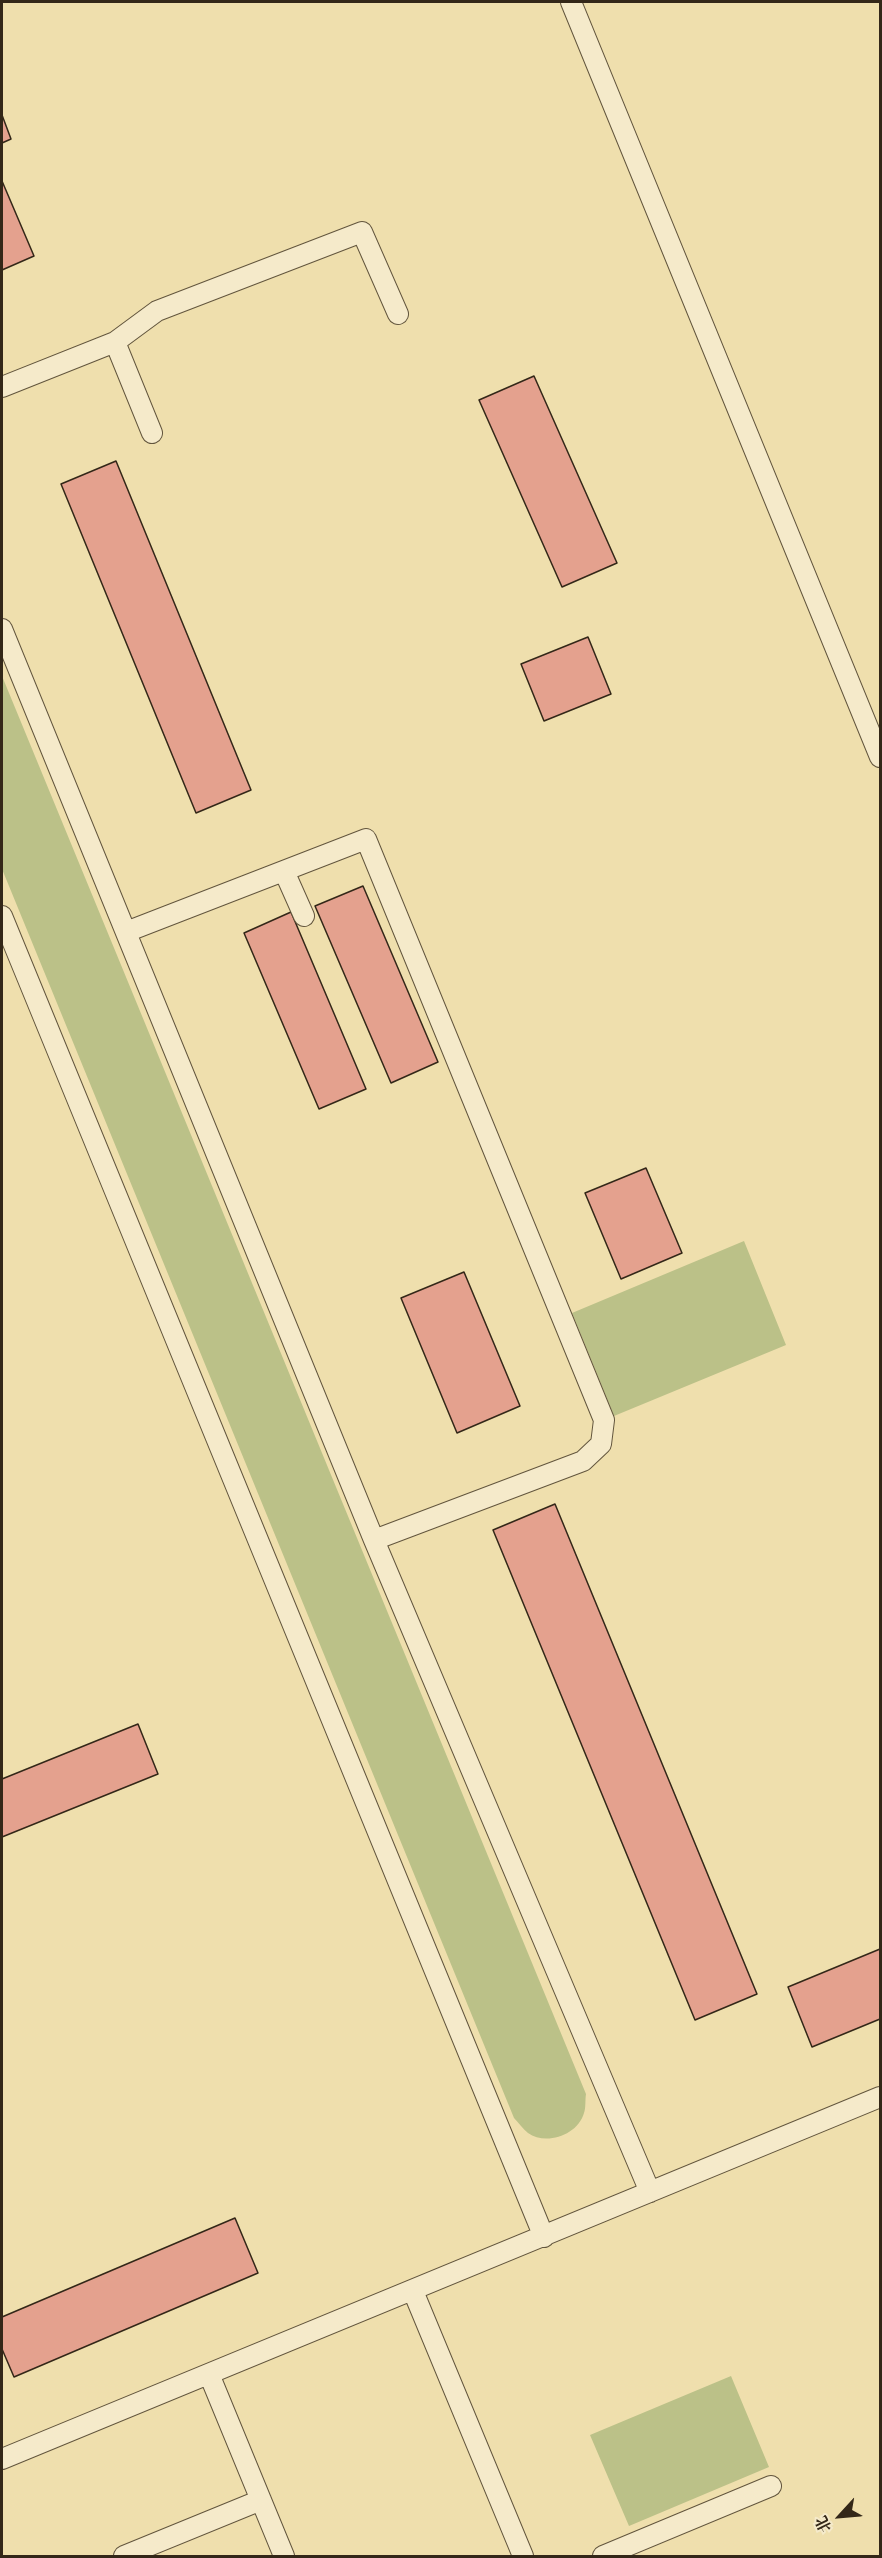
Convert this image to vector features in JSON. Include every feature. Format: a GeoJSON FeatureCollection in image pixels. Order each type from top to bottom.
{"type":"FeatureCollection","features":[{"type":"Feature","properties":{"kind":"lane"},"geometry":{"type":"LineString","coordinates":[[571,2],[880,757]]}},
{"type":"Feature","properties":{"kind":"lane"},"geometry":{"type":"LineString","coordinates":[[2,387],[115,342],[157,310],[362,232],[398,314]]}},
{"type":"Feature","properties":{"kind":"lane"},"geometry":{"type":"LineString","coordinates":[[115,342],[152,434]]}},
{"type":"Feature","properties":{"kind":"lane"},"geometry":{"type":"LineString","coordinates":[[2,628],[374,1540],[650,2192]]}},
{"type":"Feature","properties":{"kind":"lane"},"geometry":{"type":"LineString","coordinates":[[126,932],[366,839],[604,1420],[601,1444],[583,1461],[374,1540]]}},
{"type":"Feature","properties":{"kind":"lane"},"geometry":{"type":"LineString","coordinates":[[284,871],[304,916]]}},
{"type":"Feature","properties":{"kind":"lane"},"geometry":{"type":"LineString","coordinates":[[2,916],[544,2237]]}},
{"type":"Feature","properties":{"kind":"lane"},"geometry":{"type":"LineString","coordinates":[[2,2459],[880,2097]]}},
{"type":"Feature","properties":{"kind":"lane"},"geometry":{"type":"LineString","coordinates":[[413,2291],[524,2556]]}},
{"type":"Feature","properties":{"kind":"lane"},"geometry":{"type":"LineString","coordinates":[[209,2374],[284,2556]]}},
{"type":"Feature","properties":{"kind":"lane"},"geometry":{"type":"LineString","coordinates":[[603,2556],[771,2486]]}},
{"type":"Feature","properties":{"kind":"lane"},"geometry":{"type":"LineString","coordinates":[[124,2556],[261,2500]]}},
{"type":"Feature","properties":{"kind":"green space"},"geometry":{"type":"Polygon","coordinates":[[[2,676],[586,2094],[585,2111],[581,2121],[560,2136],[535,2137],[514,2118],[2,869],[2,676]]]}},
{"type":"Feature","properties":{"kind":"green space"},"geometry":{"type":"Polygon","coordinates":[[[744,1241],[786,1345],[614,1416],[572,1313],[744,1241]]]}},
{"type":"Feature","properties":{"kind":"green space"},"geometry":{"type":"Polygon","coordinates":[[[731,2376],[769,2467],[629,2526],[590,2435],[731,2376]]]}},
{"type":"Feature","properties":{"kind":"building"},"geometry":{"type":"Polygon","coordinates":[[[2,115],[11,139],[2,143],[2,115]]]}},
{"type":"Feature","properties":{"kind":"building"},"geometry":{"type":"Polygon","coordinates":[[[2,181],[34,256],[2,270],[2,181]]]}},
{"type":"Feature","properties":{"kind":"building"},"geometry":{"type":"Polygon","coordinates":[[[534,376],[617,563],[562,587],[479,400],[534,376]]]}},
{"type":"Feature","properties":{"kind":"building"},"geometry":{"type":"Polygon","coordinates":[[[116,461],[251,790],[196,813],[61,484],[116,461]]]}},
{"type":"Feature","properties":{"kind":"building"},"geometry":{"type":"Polygon","coordinates":[[[588,637],[611,694],[544,721],[521,664],[588,637]]]}},
{"type":"Feature","properties":{"kind":"building"},"geometry":{"type":"Polygon","coordinates":[[[363,886],[438,1062],[391,1083],[315,906],[363,886]]]}},
{"type":"Feature","properties":{"kind":"building"},"geometry":{"type":"Polygon","coordinates":[[[291,912],[366,1089],[319,1109],[244,933],[291,912]]]}},
{"type":"Feature","properties":{"kind":"building"},"geometry":{"type":"Polygon","coordinates":[[[646,1168],[682,1253],[621,1279],[585,1193],[646,1168]]]}},
{"type":"Feature","properties":{"kind":"building"},"geometry":{"type":"Polygon","coordinates":[[[464,1272],[520,1406],[457,1433],[401,1298],[464,1272]]]}},
{"type":"Feature","properties":{"kind":"building"},"geometry":{"type":"Polygon","coordinates":[[[555,1504],[757,1994],[695,2020],[493,1530],[555,1504]]]}},
{"type":"Feature","properties":{"kind":"building"},"geometry":{"type":"Polygon","coordinates":[[[138,1724],[158,1774],[2,1837],[2,1779],[138,1724]]]}},
{"type":"Feature","properties":{"kind":"building"},"geometry":{"type":"Polygon","coordinates":[[[880,1949],[880,2019],[812,2047],[788,1987],[880,1949]]]}},
{"type":"Feature","properties":{"kind":"building"},"geometry":{"type":"Polygon","coordinates":[[[235,2218],[258,2273],[14,2377],[2,2349],[2,2317],[235,2218]]]}}]}
